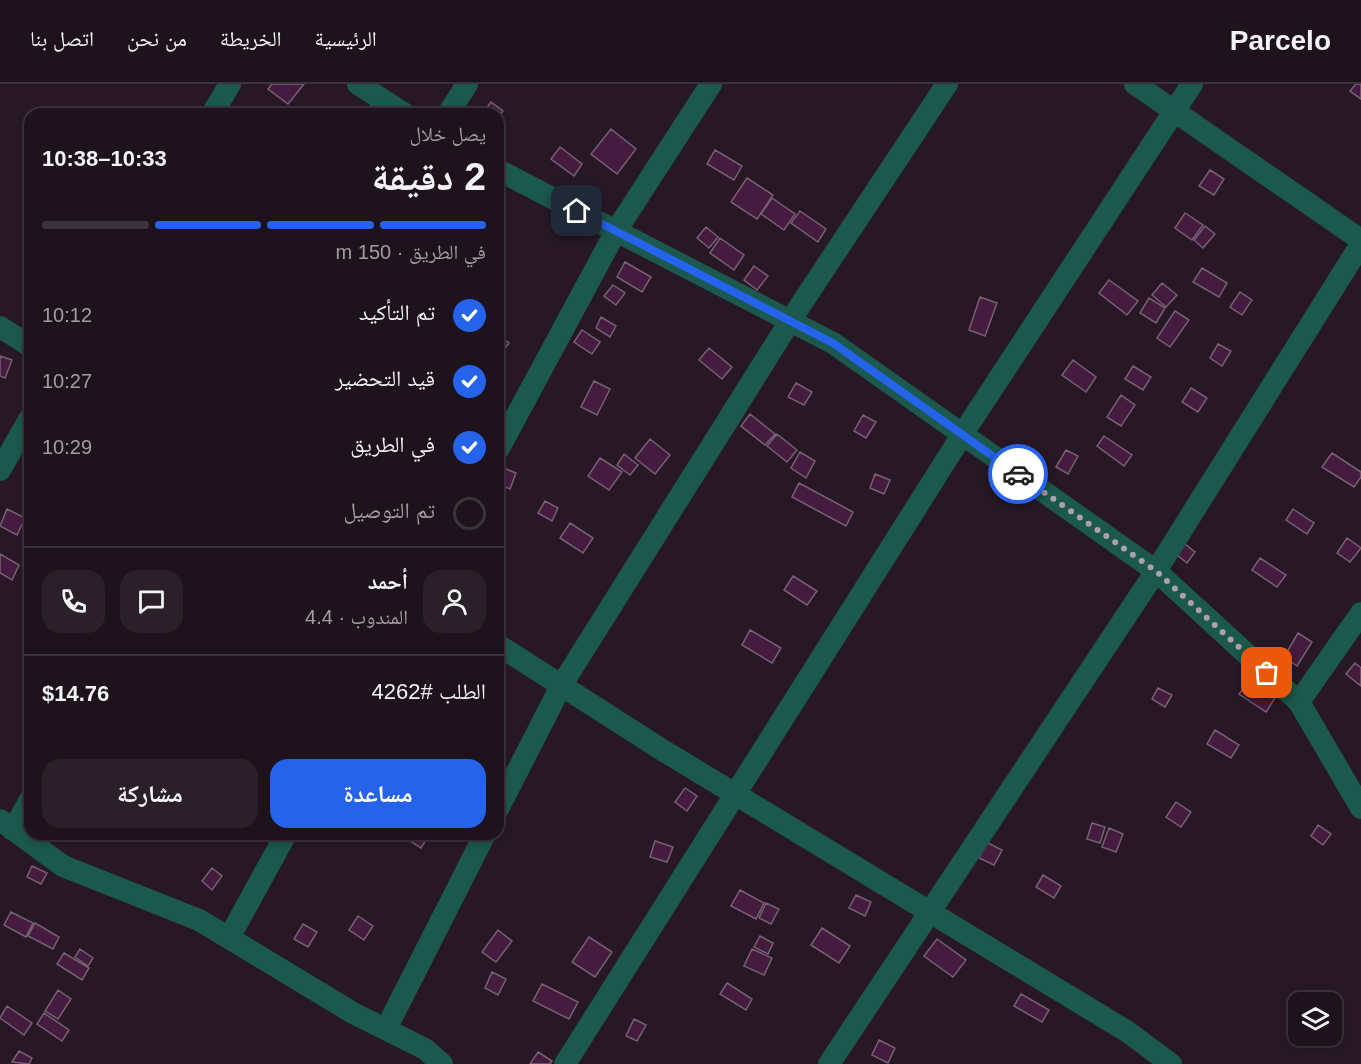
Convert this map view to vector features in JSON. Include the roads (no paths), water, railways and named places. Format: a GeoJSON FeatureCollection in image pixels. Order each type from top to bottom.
{"type":"FeatureCollection","features":[{"type":"Feature","properties":{"kind":"street"},"geometry":{"type":"LineString","coordinates":[[216,108],[230,84]]}},
{"type":"Feature","properties":{"kind":"street"},"geometry":{"type":"LineString","coordinates":[[358,84],[396,108]]}},
{"type":"Feature","properties":{"kind":"street"},"geometry":{"type":"LineString","coordinates":[[452,108],[467,84]]}},
{"type":"Feature","properties":{"kind":"street"},"geometry":{"type":"LineString","coordinates":[[504,439],[616,231],[711,84]]}},
{"type":"Feature","properties":{"kind":"street"},"geometry":{"type":"LineString","coordinates":[[504,797],[561,686],[790,321],[947,84]]}},
{"type":"Feature","properties":{"kind":"street"},"geometry":{"type":"LineString","coordinates":[[829,1064],[1156,571],[1361,242],[1135,84]]}},
{"type":"Feature","properties":{"kind":"street"},"geometry":{"type":"LineString","coordinates":[[566,1064],[962,435],[1192,84]]}},
{"type":"Feature","properties":{"kind":"street"},"geometry":{"type":"LineString","coordinates":[[504,173],[833,343],[1156,571],[1299,702],[1361,808]]}},
{"type":"Feature","properties":{"kind":"street"},"geometry":{"type":"LineString","coordinates":[[0,327],[24,342]]}},
{"type":"Feature","properties":{"kind":"street"},"geometry":{"type":"LineString","coordinates":[[0,470],[24,428]]}},
{"type":"Feature","properties":{"kind":"street"},"geometry":{"type":"LineString","coordinates":[[1299,702],[1361,613]]}},
{"type":"Feature","properties":{"kind":"street"},"geometry":{"type":"LineString","coordinates":[[504,649],[736,795],[1128,1032],[1171,1064]]}},
{"type":"Feature","properties":{"kind":"street"},"geometry":{"type":"LineString","coordinates":[[24,807],[7,825],[24,837]]}},
{"type":"Feature","properties":{"kind":"street"},"geometry":{"type":"LineString","coordinates":[[27,840],[63,866],[200,920],[353,1013],[425,1048],[442,1064]]}},
{"type":"Feature","properties":{"kind":"street"},"geometry":{"type":"LineString","coordinates":[[228,938],[283,840]]}},
{"type":"Feature","properties":{"kind":"street"},"geometry":{"type":"LineString","coordinates":[[386,1029],[482,840]]}}]}
